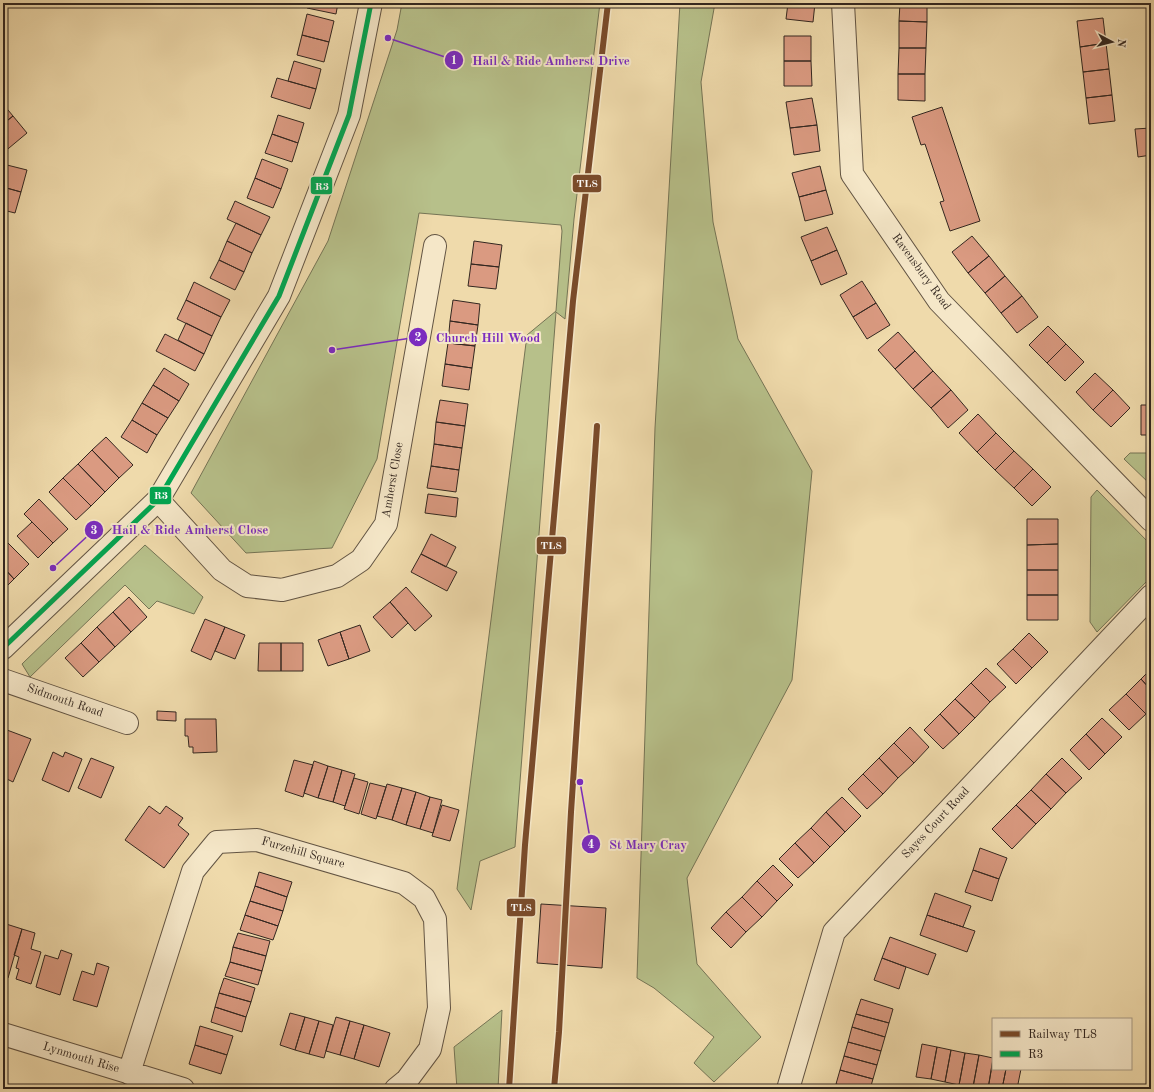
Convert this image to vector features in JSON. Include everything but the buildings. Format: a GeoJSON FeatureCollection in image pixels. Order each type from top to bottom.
{"type":"FeatureCollection","features":[{"type":"Feature","properties":{"kind":"street"},"geometry":{"type":"LineString","coordinates":[[3,648],[158,500],[279,296],[349,115],[371,3]]}},
{"type":"Feature","properties":{"kind":"street","name":"Ravensbury Road"},"geometry":{"type":"LineString","coordinates":[[843,3],[852,174],[939,301],[1151,520]]}},
{"type":"Feature","properties":{"kind":"street","name":"Amherst Close"},"geometry":{"type":"LineString","coordinates":[[158,500],[222,570],[247,586],[282,590],[337,576],[361,560],[386,524],[435,246]]}},
{"type":"Feature","properties":{"kind":"street","name":"Sayes Court Road"},"geometry":{"type":"LineString","coordinates":[[788,1089],[834,932],[1151,596]]}},
{"type":"Feature","properties":{"kind":"street","name":"Sidmouth Road"},"geometry":{"type":"LineString","coordinates":[[3,680],[126,723]]}},
{"type":"Feature","properties":{"kind":"street","name":"Furzehill Square"},"geometry":{"type":"LineString","coordinates":[[129,1073],[194,871],[217,842],[257,840],[404,883],[424,898],[435,919],[439,1008],[430,1049],[407,1080],[396,1089]]}},
{"type":"Feature","properties":{"kind":"street","name":"Lynmouth Rise"},"geometry":{"type":"LineString","coordinates":[[3,1034],[183,1089]]}},
{"type":"Feature","properties":{"kind":"green space"},"geometry":{"type":"Polygon","coordinates":[[[402,3],[600,3],[574,219],[565,319],[556,312],[515,847],[480,861],[471,910],[457,889],[527,335],[556,311],[562,231],[561,225],[419,213],[377,459],[332,548],[246,553],[191,493],[328,241],[397,30],[402,3]]]}},
{"type":"Feature","properties":{"kind":"green space"},"geometry":{"type":"Polygon","coordinates":[[[680,3],[715,3],[701,82],[713,222],[738,339],[812,471],[792,680],[687,878],[697,964],[761,1037],[714,1082],[694,1063],[714,1037],[654,988],[637,978],[655,428],[680,3]]]}},
{"type":"Feature","properties":{"kind":"green space"},"geometry":{"type":"Polygon","coordinates":[[[1130,453],[1151,453],[1151,485],[1124,459],[1130,453]]]}},
{"type":"Feature","properties":{"kind":"green space"},"geometry":{"type":"Polygon","coordinates":[[[1097,490],[1151,545],[1151,577],[1097,632],[1090,622],[1091,497],[1097,490]]]}},
{"type":"Feature","properties":{"kind":"green space"},"geometry":{"type":"Polygon","coordinates":[[[145,545],[203,597],[194,614],[157,601],[149,609],[125,585],[30,677],[22,664],[145,545]]]}},
{"type":"Feature","properties":{"kind":"green space"},"geometry":{"type":"Polygon","coordinates":[[[502,1010],[498,1089],[457,1089],[454,1047],[502,1010]]]}},
{"type":"Feature","properties":{"kind":"rail line","name":"TL8"},"geometry":{"type":"LineString","coordinates":[[509,1089],[525,845],[573,301],[608,3]]}},
{"type":"Feature","properties":{"kind":"rail line","name":"TL8"},"geometry":{"type":"LineString","coordinates":[[554,1089],[559,1032],[571,812],[597,426]]}},
{"type":"Feature","properties":{"kind":"transit line","name":"R3"},"geometry":{"type":"LineString","coordinates":[[3,648],[158,500],[279,296],[349,115],[371,3]]}},
{"type":"Feature","properties":{"kind":"place","name":"Hail & Ride Amherst Drive"},"geometry":{"type":"Point","coordinates":[388,38]}},
{"type":"Feature","properties":{"kind":"place","name":"Church Hill Wood"},"geometry":{"type":"Point","coordinates":[332,350]}},
{"type":"Feature","properties":{"kind":"place","name":"Hail & Ride Amherst Close"},"geometry":{"type":"Point","coordinates":[53,568]}},
{"type":"Feature","properties":{"kind":"place","name":"St Mary Cray"},"geometry":{"type":"Point","coordinates":[580,782]}}]}
